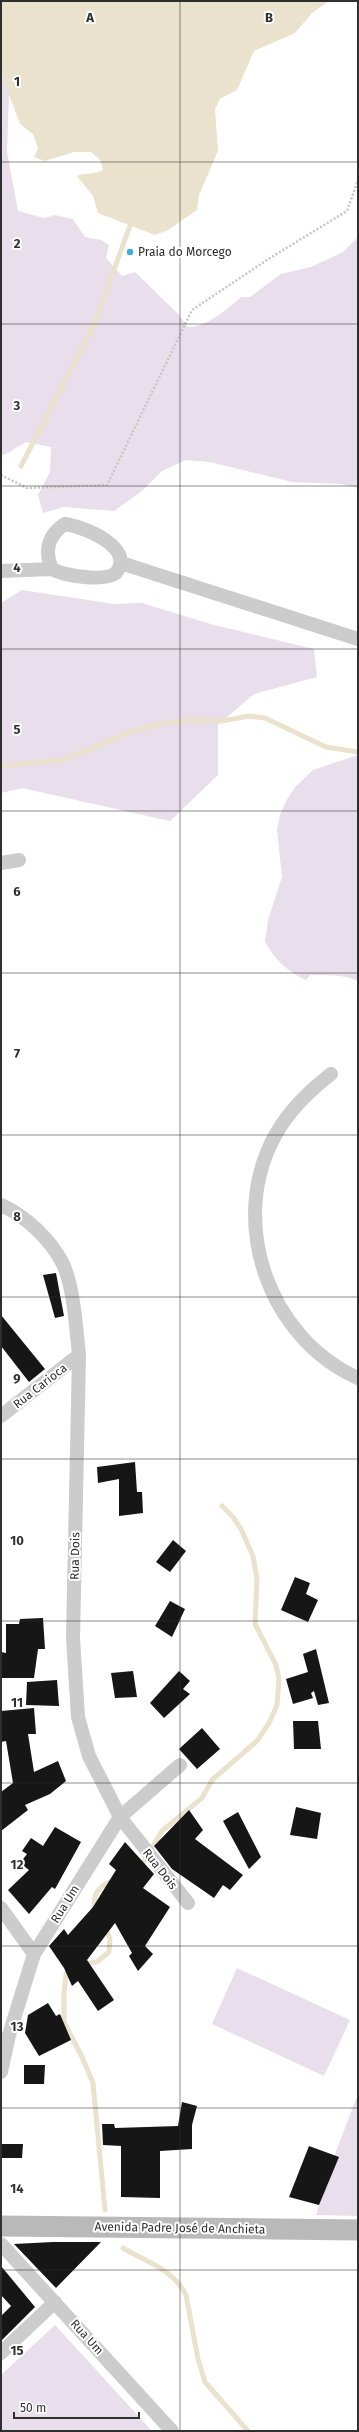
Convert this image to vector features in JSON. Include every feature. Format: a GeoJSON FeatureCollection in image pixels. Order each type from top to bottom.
{"type":"FeatureCollection","features":[{"type":"Feature","properties":{"kind":"main road","name":"Avenida Padre José de Anchieta"},"geometry":{"type":"LineString","coordinates":[[1,2226],[358,2230]]}},
{"type":"Feature","properties":{"kind":"street"},"geometry":{"type":"LineString","coordinates":[[1,571],[52,569],[60,573],[107,578],[116,573],[122,563],[116,547],[77,526],[66,524],[53,534],[49,541],[47,555],[52,569]]}},
{"type":"Feature","properties":{"kind":"street"},"geometry":{"type":"LineString","coordinates":[[122,563],[358,639]]}},
{"type":"Feature","properties":{"kind":"street"},"geometry":{"type":"LineString","coordinates":[[1,863],[19,860]]}},
{"type":"Feature","properties":{"kind":"street"},"geometry":{"type":"LineString","coordinates":[[331,1074],[300,1101],[276,1135],[267,1154],[256,1194],[256,1236],[265,1276],[284,1314],[303,1338],[321,1355],[358,1378]]}},
{"type":"Feature","properties":{"kind":"street","name":"Rua Dois"},"geometry":{"type":"LineString","coordinates":[[1,1206],[40,1232],[63,1264],[74,1310],[79,1355],[73,1638],[78,1717],[89,1756],[120,1817],[188,1903]]}},
{"type":"Feature","properties":{"kind":"street","name":"Rua Carioca"},"geometry":{"type":"LineString","coordinates":[[1,1416],[79,1355]]}},
{"type":"Feature","properties":{"kind":"street","name":"Rua Um"},"geometry":{"type":"LineString","coordinates":[[1,2072],[9,2035],[34,1954],[120,1817],[180,1765]]}},
{"type":"Feature","properties":{"kind":"street"},"geometry":{"type":"LineString","coordinates":[[1,1908],[34,1954]]}},
{"type":"Feature","properties":{"kind":"street","name":"Rua Um"},"geometry":{"type":"LineString","coordinates":[[1,2244],[172,2431]]}},
{"type":"Feature","properties":{"kind":"street"},"geometry":{"type":"LineString","coordinates":[[1,2353],[55,2302]]}},
{"type":"Feature","properties":{"kind":"path"},"geometry":{"type":"LineString","coordinates":[[1,475],[26,488],[107,485],[192,310],[270,258],[347,211],[358,180]]}},
{"type":"Feature","properties":{"kind":"shaded area"},"geometry":{"type":"Polygon","coordinates":[[[1,1],[329,1],[312,13],[295,33],[254,51],[237,90],[220,99],[215,109],[218,151],[199,195],[197,210],[168,230],[155,235],[98,213],[93,196],[77,176],[103,170],[100,160],[91,152],[74,152],[45,161],[34,157],[38,148],[33,134],[20,124],[1,73],[1,1]]]}},
{"type":"Feature","properties":{"kind":"shaded area"},"geometry":{"type":"Polygon","coordinates":[[[1,73],[9,94],[7,152],[18,211],[44,218],[55,215],[73,219],[85,237],[101,240],[109,245],[106,258],[122,276],[135,272],[178,314],[188,327],[209,321],[230,307],[241,297],[250,297],[281,274],[311,267],[343,252],[358,237],[358,488],[341,484],[292,482],[210,462],[186,460],[162,471],[142,491],[114,511],[64,507],[43,513],[38,495],[50,472],[51,447],[26,442],[4,455],[1,454],[1,73]]]}},
{"type":"Feature","properties":{"kind":"shaded area"},"geometry":{"type":"Polygon","coordinates":[[[22,590],[114,604],[142,603],[214,625],[314,649],[317,677],[254,694],[218,725],[218,775],[170,821],[22,788],[1,793],[1,603],[22,590]]]}},
{"type":"Feature","properties":{"kind":"shaded area"},"geometry":{"type":"Polygon","coordinates":[[[358,755],[358,981],[346,977],[329,975],[310,975],[306,980],[287,969],[273,954],[265,942],[268,920],[282,877],[277,830],[280,815],[286,801],[295,787],[313,770],[358,755]]]}},
{"type":"Feature","properties":{"kind":"shaded area"},"geometry":{"type":"Polygon","coordinates":[[[237,1968],[350,2020],[324,2076],[212,2024],[237,1968]]]}},
{"type":"Feature","properties":{"kind":"shaded area"},"geometry":{"type":"Polygon","coordinates":[[[358,2094],[358,2216],[316,2215],[332,2162],[358,2094]]]}},
{"type":"Feature","properties":{"kind":"shaded area"},"geometry":{"type":"Polygon","coordinates":[[[55,2325],[152,2431],[1,2431],[1,2375],[55,2325]]]}},
{"type":"Feature","properties":{"kind":"building"},"geometry":{"type":"Polygon","coordinates":[[[56,1273],[64,1316],[55,1318],[43,1275],[56,1273]]]}},
{"type":"Feature","properties":{"kind":"building"},"geometry":{"type":"Polygon","coordinates":[[[1,1315],[45,1369],[29,1382],[1,1346],[1,1315]]]}},
{"type":"Feature","properties":{"kind":"building"},"geometry":{"type":"Polygon","coordinates":[[[135,1462],[137,1492],[142,1492],[143,1513],[119,1516],[119,1479],[98,1483],[97,1467],[135,1462]]]}},
{"type":"Feature","properties":{"kind":"building"},"geometry":{"type":"Polygon","coordinates":[[[173,1540],[186,1551],[170,1572],[156,1562],[173,1540]]]}},
{"type":"Feature","properties":{"kind":"building"},"geometry":{"type":"Polygon","coordinates":[[[295,1577],[310,1583],[306,1594],[318,1600],[308,1622],[281,1610],[295,1577]]]}},
{"type":"Feature","properties":{"kind":"building"},"geometry":{"type":"Polygon","coordinates":[[[170,1601],[185,1609],[172,1637],[155,1626],[170,1601]]]}},
{"type":"Feature","properties":{"kind":"building"},"geometry":{"type":"Polygon","coordinates":[[[43,1618],[45,1649],[38,1649],[34,1678],[1,1678],[1,1652],[6,1653],[6,1624],[19,1624],[20,1619],[43,1618]]]}},
{"type":"Feature","properties":{"kind":"building"},"geometry":{"type":"Polygon","coordinates":[[[316,1649],[329,1703],[318,1705],[314,1691],[311,1693],[313,1698],[293,1704],[286,1679],[308,1672],[303,1654],[316,1649]]]}},
{"type":"Feature","properties":{"kind":"building"},"geometry":{"type":"Polygon","coordinates":[[[133,1671],[137,1697],[115,1698],[111,1673],[133,1671]]]}},
{"type":"Feature","properties":{"kind":"building"},"geometry":{"type":"Polygon","coordinates":[[[179,1671],[190,1681],[183,1689],[190,1694],[164,1718],[150,1703],[179,1671]]]}},
{"type":"Feature","properties":{"kind":"building"},"geometry":{"type":"Polygon","coordinates":[[[57,1680],[59,1706],[26,1705],[27,1682],[57,1680]]]}},
{"type":"Feature","properties":{"kind":"building"},"geometry":{"type":"Polygon","coordinates":[[[34,1708],[36,1734],[28,1734],[34,1772],[58,1761],[66,1781],[50,1794],[25,1805],[28,1810],[1,1831],[1,1792],[13,1783],[6,1741],[1,1742],[1,1711],[34,1708]]]}},
{"type":"Feature","properties":{"kind":"building"},"geometry":{"type":"Polygon","coordinates":[[[293,1721],[318,1721],[321,1749],[294,1749],[293,1721]]]}},
{"type":"Feature","properties":{"kind":"building"},"geometry":{"type":"Polygon","coordinates":[[[202,1728],[220,1749],[197,1769],[179,1749],[202,1728]]]}},
{"type":"Feature","properties":{"kind":"building"},"geometry":{"type":"Polygon","coordinates":[[[296,1807],[321,1813],[317,1839],[290,1835],[296,1807]]]}},
{"type":"Feature","properties":{"kind":"building"},"geometry":{"type":"Polygon","coordinates":[[[189,1810],[203,1830],[195,1839],[243,1875],[230,1890],[223,1885],[214,1898],[172,1869],[154,1846],[189,1810]]]}},
{"type":"Feature","properties":{"kind":"building"},"geometry":{"type":"Polygon","coordinates":[[[238,1812],[261,1857],[249,1869],[223,1821],[238,1812]]]}},
{"type":"Feature","properties":{"kind":"building"},"geometry":{"type":"Polygon","coordinates":[[[55,1827],[81,1842],[55,1889],[52,1887],[29,1914],[8,1890],[29,1870],[20,1863],[27,1854],[22,1851],[31,1838],[43,1846],[55,1827]]]}},
{"type":"Feature","properties":{"kind":"building"},"geometry":{"type":"Polygon","coordinates":[[[125,1842],[154,1874],[143,1888],[170,1907],[145,1946],[153,1954],[138,1971],[129,1956],[132,1953],[115,1923],[87,1960],[114,2000],[98,2011],[78,1981],[72,1986],[64,1968],[49,1946],[64,1929],[68,1935],[93,1907],[116,1870],[109,1864],[125,1842]]]}},
{"type":"Feature","properties":{"kind":"building"},"geometry":{"type":"Polygon","coordinates":[[[48,2003],[56,2016],[60,2014],[71,2040],[39,2056],[25,2033],[28,2015],[48,2003]]]}},
{"type":"Feature","properties":{"kind":"building"},"geometry":{"type":"Polygon","coordinates":[[[24,2065],[45,2065],[44,2084],[24,2084],[24,2065]]]}},
{"type":"Feature","properties":{"kind":"building"},"geometry":{"type":"Polygon","coordinates":[[[182,2102],[197,2106],[192,2125],[192,2149],[160,2151],[160,2198],[121,2197],[121,2146],[103,2145],[102,2124],[114,2124],[115,2128],[178,2126],[182,2102]]]}},
{"type":"Feature","properties":{"kind":"building"},"geometry":{"type":"Polygon","coordinates":[[[2,2144],[23,2144],[22,2158],[2,2158],[2,2144]]]}},
{"type":"Feature","properties":{"kind":"building"},"geometry":{"type":"Polygon","coordinates":[[[309,2146],[339,2157],[319,2205],[289,2197],[309,2146]]]}},
{"type":"Feature","properties":{"kind":"building"},"geometry":{"type":"Polygon","coordinates":[[[101,2242],[56,2288],[14,2244],[101,2242]]]}},
{"type":"Feature","properties":{"kind":"building"},"geometry":{"type":"Polygon","coordinates":[[[1,2266],[35,2307],[1,2341],[1,2316],[11,2306],[1,2295],[1,2266]]]}},
{"type":"Feature","properties":{"kind":"waterway"},"geometry":{"type":"LineString","coordinates":[[21,466],[94,325],[132,220]]}},
{"type":"Feature","properties":{"kind":"waterway"},"geometry":{"type":"LineString","coordinates":[[1,766],[64,760],[125,734],[159,724],[191,720],[222,721],[249,716],[265,718],[326,747],[358,752]]}},
{"type":"Feature","properties":{"kind":"waterway"},"geometry":{"type":"LineString","coordinates":[[140,1868],[162,1831],[202,1798],[212,1780],[257,1741],[269,1723],[277,1705],[279,1679],[276,1665],[255,1624],[257,1579],[253,1556],[241,1529],[233,1517],[222,1506]]}},
{"type":"Feature","properties":{"kind":"waterway"},"geometry":{"type":"LineString","coordinates":[[96,1911],[94,1905],[95,1895],[105,1884],[115,1881]]}},
{"type":"Feature","properties":{"kind":"waterway"},"geometry":{"type":"LineString","coordinates":[[84,1964],[97,1962],[109,1952],[110,1938],[105,1928]]}},
{"type":"Feature","properties":{"kind":"waterway"},"geometry":{"type":"LineString","coordinates":[[69,1969],[66,1974],[64,1993],[64,2022],[82,2057],[93,2083],[105,2210]]}},
{"type":"Feature","properties":{"kind":"waterway"},"geometry":{"type":"LineString","coordinates":[[123,2248],[166,2272],[181,2286],[186,2295],[198,2359],[205,2382],[248,2431]]}},
{"type":"Feature","properties":{"kind":"place","name":"Praia do Morcego"},"geometry":{"type":"Point","coordinates":[130,252]}}]}
